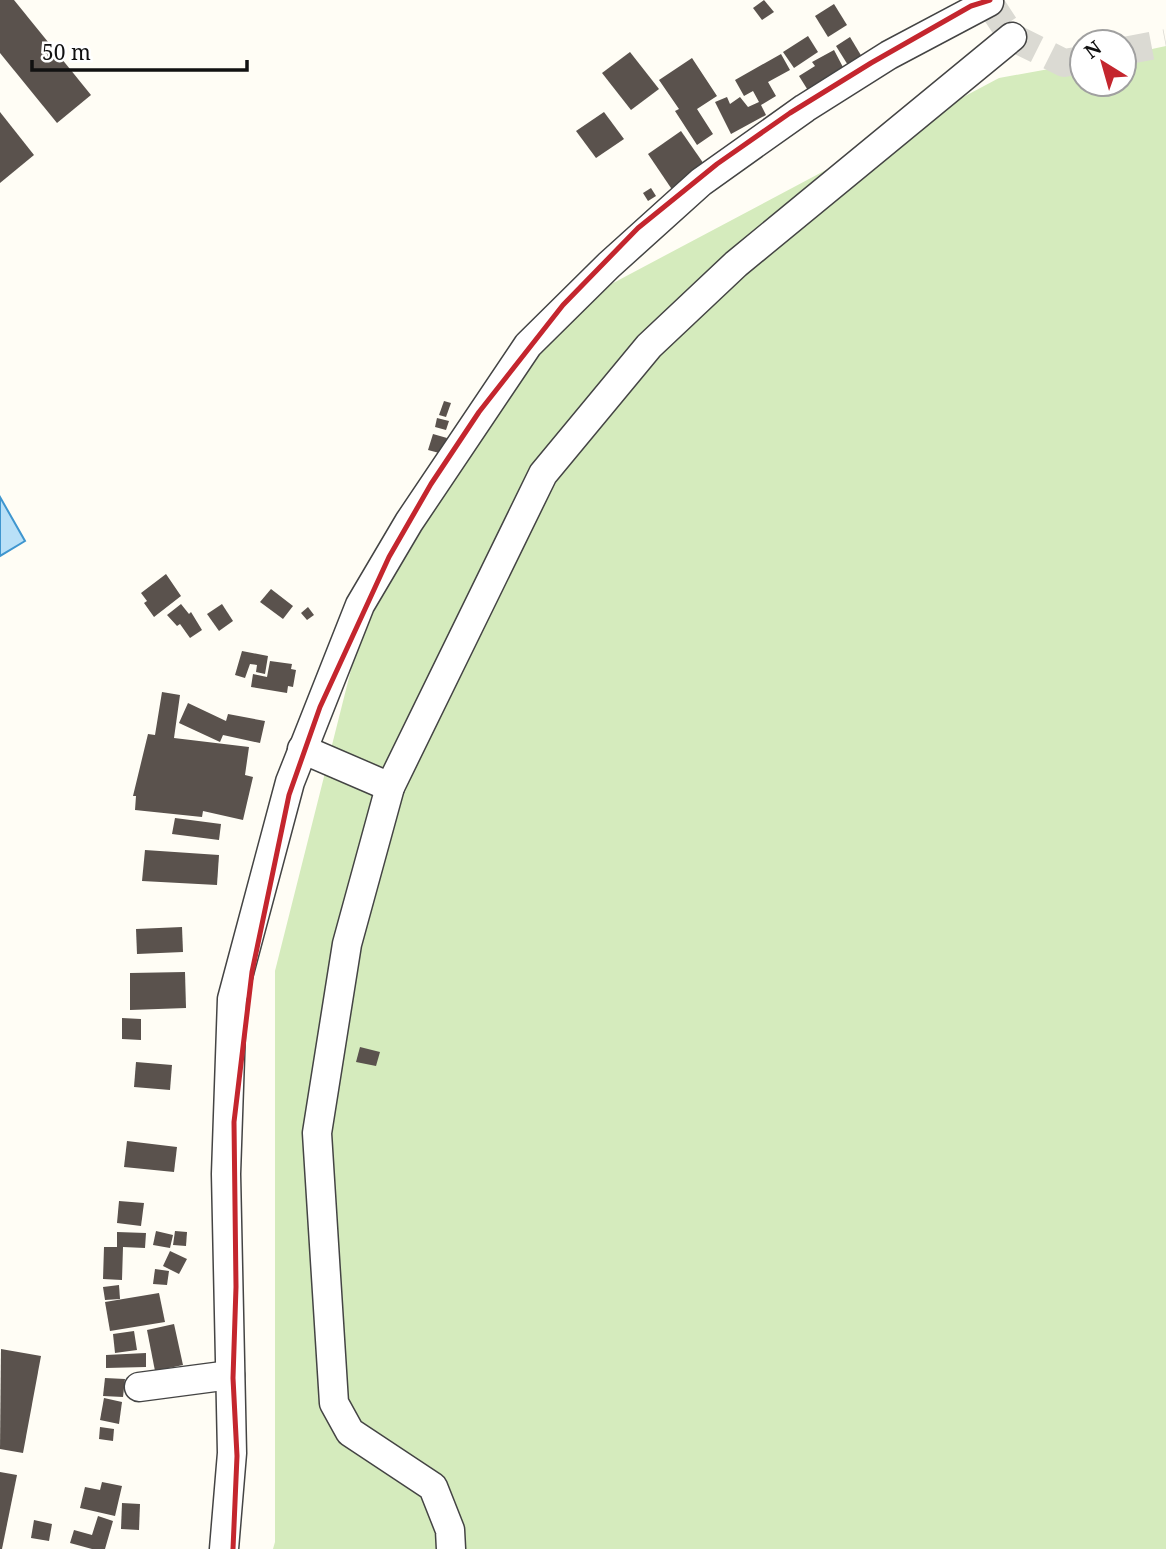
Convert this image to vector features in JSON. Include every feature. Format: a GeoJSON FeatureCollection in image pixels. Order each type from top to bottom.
{"type":"FeatureCollection","features":[{"type":"Feature","properties":{"kind":"street"},"geometry":{"type":"LineString","coordinates":[[224,1549],[232,1453],[226,1174],[232,999],[290,782],[360,605],[409,522],[528,345],[609,265],[701,182],[805,108],[868,68],[989,2],[988,0]]}},
{"type":"Feature","properties":{"kind":"street"},"geometry":{"type":"LineString","coordinates":[[451,1549],[450,1530],[433,1487],[350,1433],[334,1404],[317,1133],[347,944],[390,787],[543,474],[649,346],[736,264],[1012,37]]}},
{"type":"Feature","properties":{"kind":"street"},"geometry":{"type":"LineString","coordinates":[[302,749],[390,787]]}},
{"type":"Feature","properties":{"kind":"street"},"geometry":{"type":"LineString","coordinates":[[139,1387],[230,1375]]}},
{"type":"Feature","properties":{"kind":"green space"},"geometry":{"type":"Polygon","coordinates":[[[1166,46],[1166,1549],[273,1549],[275,971],[361,630],[553,315],[999,78],[1068,66],[1068,98],[1138,98],[1138,52],[1166,46]]]}},
{"type":"Feature","properties":{"kind":"water"},"geometry":{"type":"Polygon","coordinates":[[[0,497],[25,541],[0,556],[0,497]]]}},
{"type":"Feature","properties":{"kind":"building"},"geometry":{"type":"Polygon","coordinates":[[[0,0],[14,0],[91,95],[57,123],[0,53],[0,0]]]}},
{"type":"Feature","properties":{"kind":"building"},"geometry":{"type":"Polygon","coordinates":[[[764,0],[774,12],[762,20],[753,8],[764,0]]]}},
{"type":"Feature","properties":{"kind":"building"},"geometry":{"type":"Polygon","coordinates":[[[834,4],[847,25],[828,37],[815,16],[834,4]]]}},
{"type":"Feature","properties":{"kind":"building"},"geometry":{"type":"Polygon","coordinates":[[[808,36],[818,52],[794,68],[783,52],[808,36]]]}},
{"type":"Feature","properties":{"kind":"building"},"geometry":{"type":"Polygon","coordinates":[[[850,37],[865,62],[851,70],[836,46],[850,37]]]}},
{"type":"Feature","properties":{"kind":"building"},"geometry":{"type":"Polygon","coordinates":[[[834,50],[845,71],[809,92],[799,76],[815,66],[812,62],[834,50]]]}},
{"type":"Feature","properties":{"kind":"building"},"geometry":{"type":"Polygon","coordinates":[[[630,52],[659,89],[631,110],[602,73],[630,52]]]}},
{"type":"Feature","properties":{"kind":"building"},"geometry":{"type":"Polygon","coordinates":[[[781,54],[790,70],[768,82],[776,96],[761,105],[766,115],[731,134],[715,102],[727,97],[730,104],[740,97],[748,107],[759,102],[753,91],[744,96],[735,80],[781,54]]]}},
{"type":"Feature","properties":{"kind":"building"},"geometry":{"type":"Polygon","coordinates":[[[692,58],[717,96],[697,109],[713,134],[697,145],[675,111],[679,109],[659,80],[692,58]]]}},
{"type":"Feature","properties":{"kind":"building"},"geometry":{"type":"Polygon","coordinates":[[[0,112],[34,155],[0,183],[0,112]]]}},
{"type":"Feature","properties":{"kind":"building"},"geometry":{"type":"Polygon","coordinates":[[[604,112],[624,139],[596,158],[576,131],[604,112]]]}},
{"type":"Feature","properties":{"kind":"building"},"geometry":{"type":"Polygon","coordinates":[[[681,131],[706,167],[673,191],[648,154],[681,131]]]}},
{"type":"Feature","properties":{"kind":"building"},"geometry":{"type":"Polygon","coordinates":[[[651,188],[656,196],[648,201],[643,193],[651,188]]]}},
{"type":"Feature","properties":{"kind":"building"},"geometry":{"type":"Polygon","coordinates":[[[444,401],[451,403],[446,417],[439,415],[444,401]]]}},
{"type":"Feature","properties":{"kind":"building"},"geometry":{"type":"Polygon","coordinates":[[[437,418],[449,421],[446,430],[435,427],[437,418]]]}},
{"type":"Feature","properties":{"kind":"building"},"geometry":{"type":"Polygon","coordinates":[[[433,434],[447,438],[443,454],[428,450],[433,434]]]}},
{"type":"Feature","properties":{"kind":"building"},"geometry":{"type":"Polygon","coordinates":[[[166,574],[181,596],[154,617],[144,603],[147,601],[141,593],[166,574]]]}},
{"type":"Feature","properties":{"kind":"building"},"geometry":{"type":"Polygon","coordinates":[[[271,589],[293,606],[283,619],[260,602],[271,589]]]}},
{"type":"Feature","properties":{"kind":"building"},"geometry":{"type":"Polygon","coordinates":[[[181,604],[189,614],[191,612],[202,630],[190,638],[180,624],[177,626],[167,615],[181,604]]]}},
{"type":"Feature","properties":{"kind":"building"},"geometry":{"type":"Polygon","coordinates":[[[222,604],[233,621],[219,631],[207,614],[222,604]]]}},
{"type":"Feature","properties":{"kind":"building"},"geometry":{"type":"Polygon","coordinates":[[[308,607],[314,615],[307,620],[301,613],[308,607]]]}},
{"type":"Feature","properties":{"kind":"building"},"geometry":{"type":"Polygon","coordinates":[[[242,651],[268,656],[265,674],[256,672],[257,665],[250,664],[245,678],[235,675],[242,651]]]}},
{"type":"Feature","properties":{"kind":"building"},"geometry":{"type":"Polygon","coordinates":[[[270,661],[292,664],[291,669],[296,670],[293,687],[288,686],[287,693],[251,687],[253,674],[267,677],[270,661]]]}},
{"type":"Feature","properties":{"kind":"building"},"geometry":{"type":"Polygon","coordinates":[[[162,692],[180,695],[174,738],[249,747],[245,775],[253,777],[243,820],[203,811],[202,817],[135,810],[136,796],[133,796],[148,734],[155,735],[162,692]]]}},
{"type":"Feature","properties":{"kind":"building"},"geometry":{"type":"Polygon","coordinates":[[[188,703],[226,721],[228,714],[265,721],[260,743],[223,735],[220,742],[179,723],[188,703]]]}},
{"type":"Feature","properties":{"kind":"building"},"geometry":{"type":"Polygon","coordinates":[[[175,818],[221,824],[219,840],[172,834],[175,818]]]}},
{"type":"Feature","properties":{"kind":"building"},"geometry":{"type":"Polygon","coordinates":[[[145,850],[219,855],[217,885],[142,881],[145,850]]]}},
{"type":"Feature","properties":{"kind":"building"},"geometry":{"type":"Polygon","coordinates":[[[182,927],[183,952],[137,954],[136,929],[182,927]]]}},
{"type":"Feature","properties":{"kind":"building"},"geometry":{"type":"Polygon","coordinates":[[[185,972],[186,1008],[130,1010],[130,973],[185,972]]]}},
{"type":"Feature","properties":{"kind":"building"},"geometry":{"type":"Polygon","coordinates":[[[122,1018],[141,1019],[141,1040],[122,1039],[122,1018]]]}},
{"type":"Feature","properties":{"kind":"building"},"geometry":{"type":"Polygon","coordinates":[[[360,1047],[380,1052],[376,1066],[356,1062],[360,1047]]]}},
{"type":"Feature","properties":{"kind":"building"},"geometry":{"type":"Polygon","coordinates":[[[136,1062],[172,1065],[170,1090],[134,1087],[136,1062]]]}},
{"type":"Feature","properties":{"kind":"building"},"geometry":{"type":"Polygon","coordinates":[[[127,1141],[177,1147],[174,1172],[124,1167],[127,1141]]]}},
{"type":"Feature","properties":{"kind":"building"},"geometry":{"type":"Polygon","coordinates":[[[119,1201],[144,1203],[141,1226],[117,1223],[119,1201]]]}},
{"type":"Feature","properties":{"kind":"building"},"geometry":{"type":"Polygon","coordinates":[[[156,1231],[173,1235],[170,1248],[153,1245],[156,1231]]]}},
{"type":"Feature","properties":{"kind":"building"},"geometry":{"type":"Polygon","coordinates":[[[175,1231],[187,1232],[186,1246],[173,1245],[175,1231]]]}},
{"type":"Feature","properties":{"kind":"building"},"geometry":{"type":"Polygon","coordinates":[[[117,1232],[146,1233],[145,1248],[123,1247],[122,1280],[103,1279],[104,1247],[117,1247],[117,1232]]]}},
{"type":"Feature","properties":{"kind":"building"},"geometry":{"type":"Polygon","coordinates":[[[170,1251],[187,1259],[179,1274],[163,1266],[170,1251]]]}},
{"type":"Feature","properties":{"kind":"building"},"geometry":{"type":"Polygon","coordinates":[[[155,1269],[169,1271],[167,1285],[153,1284],[155,1269]]]}},
{"type":"Feature","properties":{"kind":"building"},"geometry":{"type":"Polygon","coordinates":[[[119,1285],[120,1299],[105,1300],[103,1287],[119,1285]]]}},
{"type":"Feature","properties":{"kind":"building"},"geometry":{"type":"Polygon","coordinates":[[[159,1293],[165,1322],[110,1331],[105,1302],[159,1293]]]}},
{"type":"Feature","properties":{"kind":"building"},"geometry":{"type":"Polygon","coordinates":[[[174,1324],[183,1365],[155,1371],[147,1330],[174,1324]]]}},
{"type":"Feature","properties":{"kind":"building"},"geometry":{"type":"Polygon","coordinates":[[[134,1331],[137,1350],[115,1353],[113,1334],[134,1331]]]}},
{"type":"Feature","properties":{"kind":"building"},"geometry":{"type":"Polygon","coordinates":[[[1,1349],[41,1356],[23,1453],[0,1449],[1,1349]]]}},
{"type":"Feature","properties":{"kind":"building"},"geometry":{"type":"Polygon","coordinates":[[[146,1353],[146,1367],[106,1368],[106,1355],[146,1353]]]}},
{"type":"Feature","properties":{"kind":"building"},"geometry":{"type":"Polygon","coordinates":[[[105,1378],[125,1379],[123,1397],[103,1396],[105,1378]]]}},
{"type":"Feature","properties":{"kind":"building"},"geometry":{"type":"Polygon","coordinates":[[[104,1398],[122,1402],[119,1424],[100,1420],[104,1398]]]}},
{"type":"Feature","properties":{"kind":"building"},"geometry":{"type":"Polygon","coordinates":[[[100,1427],[114,1429],[113,1441],[99,1439],[100,1427]]]}},
{"type":"Feature","properties":{"kind":"building"},"geometry":{"type":"Polygon","coordinates":[[[0,1472],[17,1475],[2,1549],[0,1549],[0,1472]]]}},
{"type":"Feature","properties":{"kind":"building"},"geometry":{"type":"Polygon","coordinates":[[[102,1482],[122,1486],[115,1516],[80,1508],[85,1487],[100,1490],[102,1482]]]}},
{"type":"Feature","properties":{"kind":"building"},"geometry":{"type":"Polygon","coordinates":[[[122,1503],[140,1504],[139,1530],[121,1529],[122,1503]]]}},
{"type":"Feature","properties":{"kind":"building"},"geometry":{"type":"Polygon","coordinates":[[[98,1516],[113,1521],[105,1549],[92,1549],[70,1543],[74,1530],[92,1535],[98,1516]]]}},
{"type":"Feature","properties":{"kind":"building"},"geometry":{"type":"Polygon","coordinates":[[[34,1520],[52,1524],[49,1541],[31,1538],[34,1520]]]}},
{"type":"Feature","properties":{"kind":"tunnel"},"geometry":{"type":"LineString","coordinates":[[989,2],[1012,37],[1064,63],[1068,62]]}},
{"type":"Feature","properties":{"kind":"tunnel"},"geometry":{"type":"LineString","coordinates":[[1138,48],[1166,43]]}},
{"type":"Feature","properties":{"kind":"railway"},"geometry":{"type":"LineString","coordinates":[[233,1549],[237,1456],[233,1378],[236,1287],[234,1122],[252,972],[289,795],[320,707],[389,557],[431,484],[479,412],[563,305],[638,228],[717,164],[790,113],[971,6],[990,0]]}}]}
